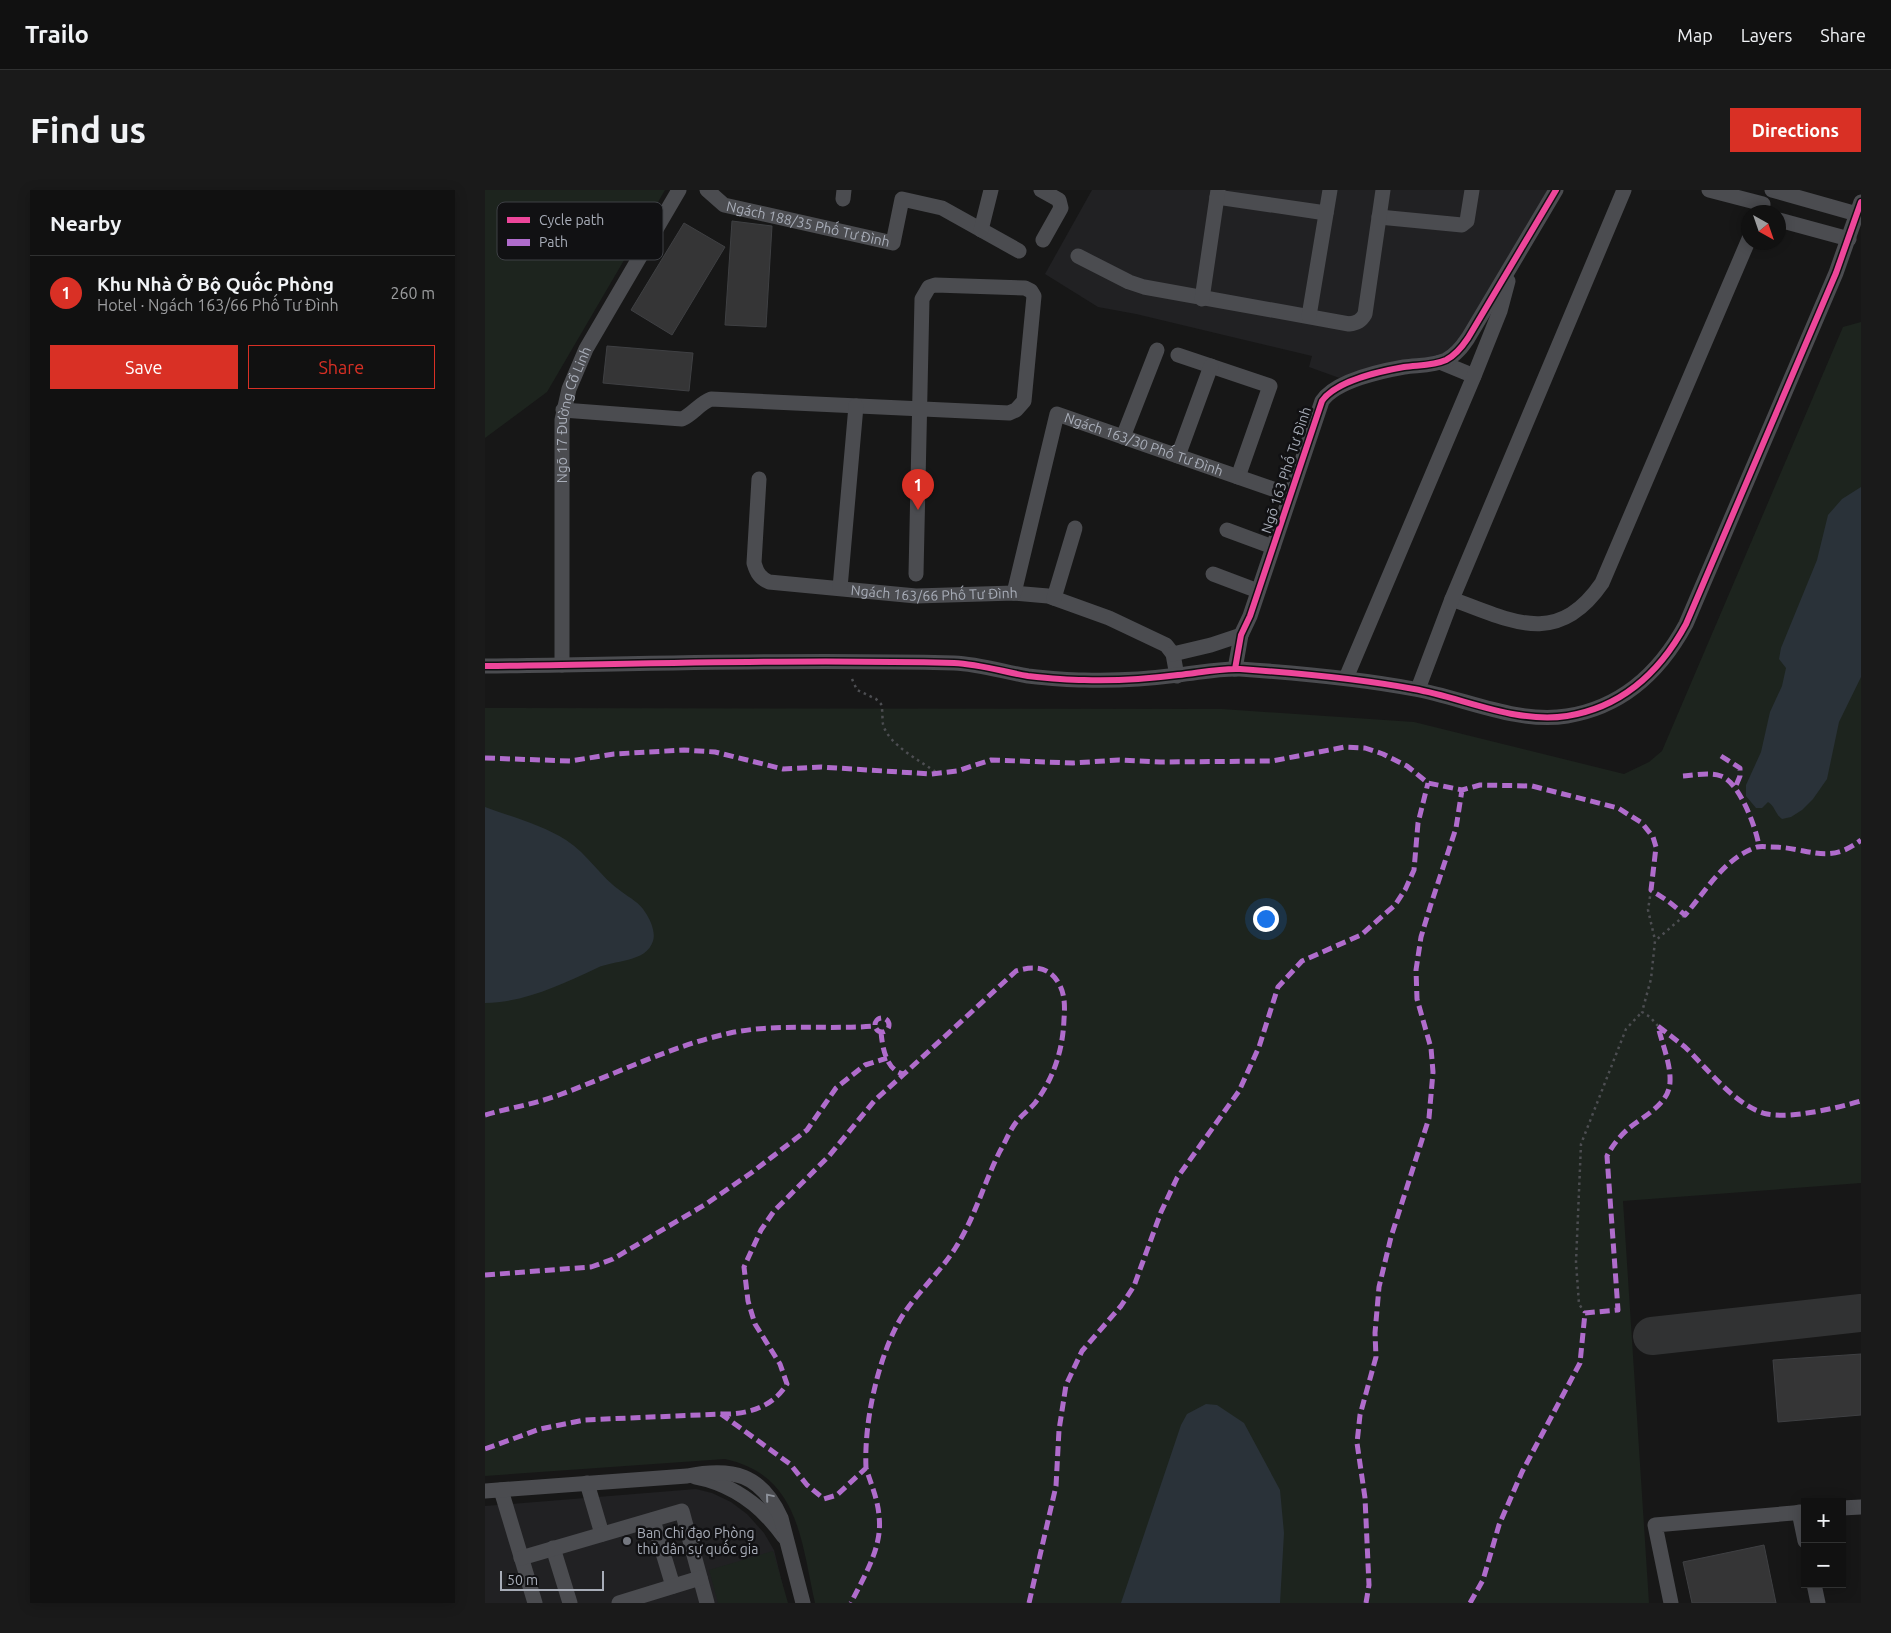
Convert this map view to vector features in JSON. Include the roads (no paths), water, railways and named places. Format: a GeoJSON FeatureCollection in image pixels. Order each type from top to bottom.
{"type":"FeatureCollection","features":[{"type":"Feature","properties":{"kind":"street","name":"Ngõ 17 Đường Cổ Linh"},"geometry":{"type":"LineString","coordinates":[[663,217],[679,190]]}},
{"type":"Feature","properties":{"kind":"street","name":"Ngách 188/35 Phố Tư Đình"},"geometry":{"type":"LineString","coordinates":[[707,190],[724,205],[893,243],[902,198],[942,208],[981,230]]}},
{"type":"Feature","properties":{"kind":"street"},"geometry":{"type":"LineString","coordinates":[[991,190],[981,230],[1019,251]]}},
{"type":"Feature","properties":{"kind":"street"},"geometry":{"type":"LineString","coordinates":[[1041,190],[1059,200],[1061,208],[1043,240]]}},
{"type":"Feature","properties":{"kind":"street"},"geometry":{"type":"LineString","coordinates":[[1309,316],[1330,190]]}},
{"type":"Feature","properties":{"kind":"street"},"geometry":{"type":"LineString","coordinates":[[1079,256],[1129,282],[1202,299],[1349,324],[1362,320],[1365,314],[1383,190]]}},
{"type":"Feature","properties":{"kind":"street"},"geometry":{"type":"LineString","coordinates":[[1379,217],[1462,225],[1467,221],[1471,190]]}},
{"type":"Feature","properties":{"kind":"street","name":"Ngõ 163 Phố Tư Đình"},"geometry":{"type":"LineString","coordinates":[[1235,669],[1241,635],[1273,548],[1322,401],[1329,393],[1371,375],[1440,362],[1453,355],[1464,344],[1556,190]]}},
{"type":"Feature","properties":{"kind":"street"},"geometry":{"type":"LineString","coordinates":[[1417,689],[1452,599],[1624,190]]}},
{"type":"Feature","properties":{"kind":"street"},"geometry":{"type":"LineString","coordinates":[[1709,190],[1764,202]]}},
{"type":"Feature","properties":{"kind":"street"},"geometry":{"type":"LineString","coordinates":[[485,666],[959,663],[1029,676],[1083,680],[1132,680],[1235,669],[1346,678],[1417,689],[1521,715],[1543,718],[1567,716],[1591,710],[1615,700],[1638,685],[1659,666],[1673,647],[1696,600],[1849,239],[1859,208],[1772,190]]}},
{"type":"Feature","properties":{"kind":"street"},"geometry":{"type":"LineString","coordinates":[[1202,299],[1218,194],[1326,213]]}},
{"type":"Feature","properties":{"kind":"street"},"geometry":{"type":"LineString","coordinates":[[1786,222],[1849,239]]}},
{"type":"Feature","properties":{"kind":"street"},"geometry":{"type":"LineString","coordinates":[[1452,599],[1497,616],[1531,624],[1555,623],[1573,615],[1589,601],[1602,583],[1744,250]]}},
{"type":"Feature","properties":{"kind":"street","name":"Ngõ 17 Đường Cổ Linh"},"geometry":{"type":"LineString","coordinates":[[562,665],[563,410],[571,384],[589,344],[638,260]]}},
{"type":"Feature","properties":{"kind":"street"},"geometry":{"type":"LineString","coordinates":[[1346,678],[1500,312],[1512,264]]}},
{"type":"Feature","properties":{"kind":"street"},"geometry":{"type":"LineString","coordinates":[[563,410],[682,419],[692,414],[704,401],[711,398],[856,406],[919,407],[1009,412],[1021,406],[1023,401],[1035,296],[1031,290],[1025,288],[935,285],[929,287],[922,299],[919,407],[916,574]]}},
{"type":"Feature","properties":{"kind":"street"},"geometry":{"type":"LineString","coordinates":[[1123,437],[1157,350]]}},
{"type":"Feature","properties":{"kind":"street"},"geometry":{"type":"LineString","coordinates":[[1179,355],[1270,386],[1238,477]]}},
{"type":"Feature","properties":{"kind":"street"},"geometry":{"type":"LineString","coordinates":[[1440,362],[1474,376]]}},
{"type":"Feature","properties":{"kind":"street"},"geometry":{"type":"LineString","coordinates":[[1178,456],[1211,366]]}},
{"type":"Feature","properties":{"kind":"street"},"geometry":{"type":"LineString","coordinates":[[840,588],[856,406]]}},
{"type":"Feature","properties":{"kind":"street","name":"Ngách 163/30 Phố Tư Đình"},"geometry":{"type":"LineString","coordinates":[[1014,593],[1057,414],[1290,496]]}},
{"type":"Feature","properties":{"kind":"street","name":"Ngách 163/66 Phố Tư Đình"},"geometry":{"type":"LineString","coordinates":[[759,479],[754,564],[756,571],[762,579],[769,582],[916,596],[1014,593],[1054,598],[1109,618],[1166,645],[1173,654]]}},
{"type":"Feature","properties":{"kind":"street"},"geometry":{"type":"LineString","coordinates":[[1054,598],[1075,528]]}},
{"type":"Feature","properties":{"kind":"street"},"geometry":{"type":"LineString","coordinates":[[1227,530],[1273,548]]}},
{"type":"Feature","properties":{"kind":"street"},"geometry":{"type":"LineString","coordinates":[[1213,574],[1258,591]]}},
{"type":"Feature","properties":{"kind":"street"},"geometry":{"type":"LineString","coordinates":[[1177,676],[1173,654],[1211,645],[1241,635]]}},
{"type":"Feature","properties":{"kind":"street"},"geometry":{"type":"LineString","coordinates":[[485,1491],[687,1476],[716,1482],[737,1492],[763,1513],[787,1542],[803,1603]]}},
{"type":"Feature","properties":{"kind":"street"},"geometry":{"type":"LineString","coordinates":[[587,1484],[602,1534]]}},
{"type":"Feature","properties":{"kind":"street"},"geometry":{"type":"LineString","coordinates":[[501,1490],[535,1603]]}},
{"type":"Feature","properties":{"kind":"street"},"geometry":{"type":"LineString","coordinates":[[1846,1508],[1861,1507]]}},
{"type":"Feature","properties":{"kind":"street"},"geometry":{"type":"LineString","coordinates":[[521,1558],[682,1511],[707,1603]]}},
{"type":"Feature","properties":{"kind":"street"},"geometry":{"type":"LineString","coordinates":[[1671,1603],[1655,1525],[1801,1512]]}},
{"type":"Feature","properties":{"kind":"street"},"geometry":{"type":"LineString","coordinates":[[653,1520],[673,1586]]}},
{"type":"Feature","properties":{"kind":"street"},"geometry":{"type":"LineString","coordinates":[[553,1548],[569,1603]]}},
{"type":"Feature","properties":{"kind":"street"},"geometry":{"type":"LineString","coordinates":[[619,1603],[700,1578]]}},
{"type":"Feature","properties":{"kind":"street"},"geometry":{"type":"LineString","coordinates":[[1815,1588],[1817,1603]]}},
{"type":"Feature","properties":{"kind":"place","name":"Khu Nhà Ở Bộ Quốc Phòng"},"geometry":{"type":"Point","coordinates":[918,510]}},
{"type":"Feature","properties":{"kind":"place","name":"Ban Chỉ đạo Phòng thủ dân sự quốc gia"},"geometry":{"type":"Point","coordinates":[627,1541]}}]}
